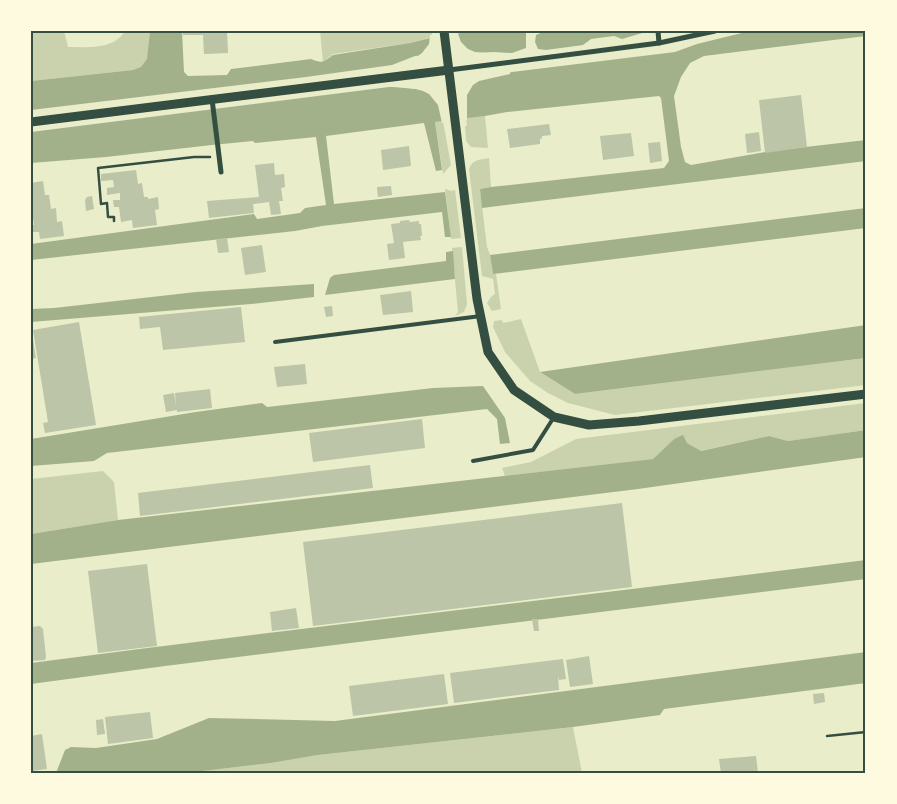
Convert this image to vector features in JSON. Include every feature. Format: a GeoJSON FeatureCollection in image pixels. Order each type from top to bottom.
{"type":"FeatureCollection","features":[{"type":"Feature","properties":{"kind":"street"},"geometry":{"type":"LineString","coordinates":[[444,31],[477,299],[488,352],[514,390],[554,417],[589,425],[639,421],[866,394]]}},
{"type":"Feature","properties":{"kind":"street"},"geometry":{"type":"LineString","coordinates":[[658,31],[659,43]]}},
{"type":"Feature","properties":{"kind":"street"},"geometry":{"type":"LineString","coordinates":[[31,122],[659,43],[715,31]]}},
{"type":"Feature","properties":{"kind":"street"},"geometry":{"type":"LineString","coordinates":[[212,99],[221,172]]}},
{"type":"Feature","properties":{"kind":"lane"},"geometry":{"type":"LineString","coordinates":[[275,342],[481,316]]}},
{"type":"Feature","properties":{"kind":"lane"},"geometry":{"type":"LineString","coordinates":[[472,461],[533,450],[554,417]]}},
{"type":"Feature","properties":{"kind":"path"},"geometry":{"type":"LineString","coordinates":[[114,221],[114,217],[108,218],[107,203],[101,204],[98,168],[194,157],[220,157]]}},
{"type":"Feature","properties":{"kind":"path"},"geometry":{"type":"LineString","coordinates":[[827,736],[866,732]]}},
{"type":"Feature","properties":{"kind":"shaded area"},"geometry":{"type":"Polygon","coordinates":[[[31,31],[64,31],[68,47],[83,47],[100,46],[114,42],[125,31],[150,31],[148,59],[142,67],[133,70],[31,81],[31,31]]]}},
{"type":"Feature","properties":{"kind":"shaded area"},"geometry":{"type":"Polygon","coordinates":[[[150,31],[182,31],[184,72],[188,76],[227,75],[231,69],[311,59],[323,62],[333,55],[467,32],[526,32],[526,48],[512,53],[494,52],[415,56],[392,65],[31,110],[31,81],[133,70],[141,67],[147,59],[150,31]]]}},
{"type":"Feature","properties":{"kind":"shaded area"},"geometry":{"type":"Polygon","coordinates":[[[320,31],[432,31],[432,37],[410,43],[333,54],[323,62],[320,31]]]}},
{"type":"Feature","properties":{"kind":"shaded area"},"geometry":{"type":"Polygon","coordinates":[[[545,31],[649,31],[622,39],[614,36],[591,39],[583,45],[546,50],[538,49],[535,42],[536,35],[545,31]]]}},
{"type":"Feature","properties":{"kind":"shaded area"},"geometry":{"type":"Polygon","coordinates":[[[750,31],[866,31],[866,36],[704,56],[690,63],[681,77],[674,96],[685,162],[691,165],[771,151],[866,140],[866,161],[482,208],[480,189],[664,168],[669,161],[661,98],[659,96],[507,112],[435,122],[442,170],[436,171],[424,123],[326,136],[334,204],[445,192],[451,237],[445,237],[442,212],[295,231],[31,260],[31,244],[254,214],[257,219],[300,213],[305,208],[326,205],[316,137],[255,143],[253,141],[31,163],[31,132],[397,86],[422,90],[476,81],[512,72],[675,52],[697,44],[750,31]]]}},
{"type":"Feature","properties":{"kind":"shaded area"},"geometry":{"type":"Polygon","coordinates":[[[485,116],[488,148],[471,147],[466,141],[466,118],[485,116]]]}},
{"type":"Feature","properties":{"kind":"shaded area"},"geometry":{"type":"Polygon","coordinates":[[[443,121],[451,165],[443,174],[435,122],[443,121]]]}},
{"type":"Feature","properties":{"kind":"shaded area"},"geometry":{"type":"Polygon","coordinates":[[[489,158],[491,187],[480,189],[487,247],[493,274],[496,274],[501,309],[492,311],[487,303],[495,294],[493,279],[482,276],[469,169],[474,162],[489,158]]]}},
{"type":"Feature","properties":{"kind":"shaded area"},"geometry":{"type":"Polygon","coordinates":[[[445,189],[455,190],[461,238],[451,239],[445,189]]]}},
{"type":"Feature","properties":{"kind":"shaded area"},"geometry":{"type":"Polygon","coordinates":[[[866,208],[866,228],[493,274],[490,255],[866,208]]]}},
{"type":"Feature","properties":{"kind":"shaded area"},"geometry":{"type":"Polygon","coordinates":[[[462,247],[467,304],[464,312],[455,316],[458,312],[452,248],[462,247]]]}},
{"type":"Feature","properties":{"kind":"shaded area"},"geometry":{"type":"Polygon","coordinates":[[[453,251],[455,279],[325,295],[330,278],[334,275],[446,261],[446,252],[453,251]]]}},
{"type":"Feature","properties":{"kind":"shaded area"},"geometry":{"type":"Polygon","coordinates":[[[314,284],[314,297],[31,322],[31,309],[196,292],[314,284]]]}},
{"type":"Feature","properties":{"kind":"shaded area"},"geometry":{"type":"Polygon","coordinates":[[[521,319],[540,372],[575,394],[866,358],[866,385],[615,415],[568,403],[530,381],[505,352],[493,327],[494,321],[502,320],[503,323],[521,319]]]}},
{"type":"Feature","properties":{"kind":"shaded area"},"geometry":{"type":"Polygon","coordinates":[[[866,325],[866,358],[575,394],[540,372],[866,325]]]}},
{"type":"Feature","properties":{"kind":"shaded area"},"geometry":{"type":"Polygon","coordinates":[[[483,386],[505,418],[510,443],[500,444],[497,419],[487,409],[107,453],[94,461],[31,466],[31,439],[262,403],[267,407],[433,388],[483,386]]]}},
{"type":"Feature","properties":{"kind":"shaded area"},"geometry":{"type":"Polygon","coordinates":[[[866,403],[866,430],[788,441],[769,436],[700,451],[687,443],[674,439],[653,459],[505,476],[502,468],[531,462],[576,439],[866,403]]]}},
{"type":"Feature","properties":{"kind":"shaded area"},"geometry":{"type":"Polygon","coordinates":[[[866,430],[866,457],[638,489],[31,564],[31,534],[118,520],[653,459],[674,439],[683,435],[687,443],[701,451],[769,436],[788,441],[866,430]]]}},
{"type":"Feature","properties":{"kind":"shaded area"},"geometry":{"type":"Polygon","coordinates":[[[103,471],[114,482],[118,520],[31,534],[31,479],[103,471]]]}},
{"type":"Feature","properties":{"kind":"shaded area"},"geometry":{"type":"Polygon","coordinates":[[[866,560],[866,579],[31,684],[31,663],[866,560]]]}},
{"type":"Feature","properties":{"kind":"shaded area"},"geometry":{"type":"Polygon","coordinates":[[[866,652],[866,683],[664,709],[660,715],[573,727],[318,755],[271,763],[186,773],[56,773],[65,750],[71,747],[96,748],[157,739],[209,718],[335,721],[866,652]]]}},
{"type":"Feature","properties":{"kind":"shaded area"},"geometry":{"type":"Polygon","coordinates":[[[573,727],[582,773],[186,773],[271,763],[318,755],[573,727]]]}},
{"type":"Feature","properties":{"kind":"pier"},"geometry":{"type":"Polygon","coordinates":[[[457,31],[461,42],[468,49],[475,52],[508,55],[416,58],[393,68],[383,69],[418,56],[429,44],[430,35],[457,31]]]}},
{"type":"Feature","properties":{"kind":"pier"},"geometry":{"type":"Polygon","coordinates":[[[510,70],[510,74],[479,81],[473,85],[467,95],[467,120],[442,123],[438,105],[429,94],[416,89],[385,87],[385,85],[396,84],[422,88],[472,81],[510,70]]]}},
{"type":"Feature","properties":{"kind":"building"},"geometry":{"type":"Polygon","coordinates":[[[183,31],[227,31],[228,53],[204,54],[203,35],[183,35],[183,31]]]}},
{"type":"Feature","properties":{"kind":"building"},"geometry":{"type":"Polygon","coordinates":[[[801,95],[807,147],[765,153],[759,100],[801,95]]]}},
{"type":"Feature","properties":{"kind":"building"},"geometry":{"type":"Polygon","coordinates":[[[549,124],[551,135],[542,136],[540,144],[510,148],[507,129],[549,124]]]}},
{"type":"Feature","properties":{"kind":"building"},"geometry":{"type":"Polygon","coordinates":[[[759,132],[761,151],[747,153],[745,134],[759,132]]]}},
{"type":"Feature","properties":{"kind":"building"},"geometry":{"type":"Polygon","coordinates":[[[631,133],[634,156],[603,160],[600,136],[631,133]]]}},
{"type":"Feature","properties":{"kind":"building"},"geometry":{"type":"Polygon","coordinates":[[[660,142],[662,161],[650,163],[648,143],[660,142]]]}},
{"type":"Feature","properties":{"kind":"building"},"geometry":{"type":"Polygon","coordinates":[[[409,146],[411,166],[383,170],[381,150],[409,146]]]}},
{"type":"Feature","properties":{"kind":"building"},"geometry":{"type":"Polygon","coordinates":[[[274,163],[275,175],[284,174],[285,187],[281,188],[283,201],[279,201],[281,214],[271,215],[269,202],[253,204],[254,213],[209,218],[207,201],[259,197],[255,165],[274,163]]]}},
{"type":"Feature","properties":{"kind":"building"},"geometry":{"type":"Polygon","coordinates":[[[136,170],[138,184],[142,183],[144,197],[148,197],[148,199],[158,197],[159,209],[155,210],[157,225],[133,228],[132,220],[121,222],[119,207],[114,207],[113,200],[120,200],[120,193],[107,195],[107,188],[114,187],[113,180],[101,181],[101,174],[136,170]]]}},
{"type":"Feature","properties":{"kind":"building"},"geometry":{"type":"Polygon","coordinates":[[[43,181],[45,195],[49,195],[51,209],[56,208],[57,222],[62,221],[64,236],[40,239],[39,232],[31,232],[31,225],[34,225],[33,218],[31,218],[31,183],[43,181]]]}},
{"type":"Feature","properties":{"kind":"building"},"geometry":{"type":"Polygon","coordinates":[[[391,186],[392,195],[378,197],[377,187],[391,186]]]}},
{"type":"Feature","properties":{"kind":"building"},"geometry":{"type":"Polygon","coordinates":[[[92,196],[94,209],[86,211],[85,200],[87,197],[92,196]]]}},
{"type":"Feature","properties":{"kind":"building"},"geometry":{"type":"Polygon","coordinates":[[[409,220],[410,222],[419,221],[419,224],[421,224],[421,240],[403,242],[405,258],[389,260],[387,244],[394,243],[391,224],[409,220]]]}},
{"type":"Feature","properties":{"kind":"building"},"geometry":{"type":"Polygon","coordinates":[[[227,238],[229,252],[218,253],[216,239],[227,238]]]}},
{"type":"Feature","properties":{"kind":"building"},"geometry":{"type":"Polygon","coordinates":[[[262,245],[266,272],[245,275],[241,248],[262,245]]]}},
{"type":"Feature","properties":{"kind":"building"},"geometry":{"type":"Polygon","coordinates":[[[411,291],[413,312],[383,315],[380,295],[411,291]]]}},
{"type":"Feature","properties":{"kind":"building"},"geometry":{"type":"Polygon","coordinates":[[[332,306],[333,316],[326,317],[324,307],[332,306]]]}},
{"type":"Feature","properties":{"kind":"building"},"geometry":{"type":"Polygon","coordinates":[[[241,307],[245,342],[163,350],[160,327],[140,329],[139,317],[241,307]]]}},
{"type":"Feature","properties":{"kind":"building"},"geometry":{"type":"Polygon","coordinates":[[[79,322],[96,425],[45,433],[43,423],[48,422],[33,330],[79,322]]]}},
{"type":"Feature","properties":{"kind":"building"},"geometry":{"type":"Polygon","coordinates":[[[31,334],[36,358],[31,359],[31,334]]]}},
{"type":"Feature","properties":{"kind":"building"},"geometry":{"type":"Polygon","coordinates":[[[305,364],[307,384],[277,387],[274,367],[305,364]]]}},
{"type":"Feature","properties":{"kind":"building"},"geometry":{"type":"Polygon","coordinates":[[[210,389],[212,408],[166,412],[163,395],[174,393],[176,406],[175,393],[210,389]]]}},
{"type":"Feature","properties":{"kind":"building"},"geometry":{"type":"Polygon","coordinates":[[[422,419],[425,448],[313,462],[309,433],[422,419]]]}},
{"type":"Feature","properties":{"kind":"building"},"geometry":{"type":"Polygon","coordinates":[[[370,465],[373,488],[140,516],[138,493],[370,465]]]}},
{"type":"Feature","properties":{"kind":"building"},"geometry":{"type":"Polygon","coordinates":[[[622,503],[632,587],[313,626],[303,542],[622,503]]]}},
{"type":"Feature","properties":{"kind":"building"},"geometry":{"type":"Polygon","coordinates":[[[147,564],[157,646],[98,653],[88,571],[147,564]]]}},
{"type":"Feature","properties":{"kind":"building"},"geometry":{"type":"Polygon","coordinates":[[[296,608],[299,628],[272,631],[270,612],[296,608]]]}},
{"type":"Feature","properties":{"kind":"building"},"geometry":{"type":"Polygon","coordinates":[[[532,619],[538,619],[539,631],[534,631],[532,619]]]}},
{"type":"Feature","properties":{"kind":"building"},"geometry":{"type":"Polygon","coordinates":[[[40,626],[43,629],[46,657],[45,660],[31,661],[31,627],[40,626]]]}},
{"type":"Feature","properties":{"kind":"building"},"geometry":{"type":"Polygon","coordinates":[[[589,656],[593,684],[570,687],[566,660],[589,656]]]}},
{"type":"Feature","properties":{"kind":"building"},"geometry":{"type":"Polygon","coordinates":[[[563,659],[566,679],[559,680],[558,676],[559,690],[454,703],[450,673],[563,659]]]}},
{"type":"Feature","properties":{"kind":"building"},"geometry":{"type":"Polygon","coordinates":[[[444,674],[448,704],[353,716],[349,686],[444,674]]]}},
{"type":"Feature","properties":{"kind":"building"},"geometry":{"type":"Polygon","coordinates":[[[824,693],[825,702],[814,704],[813,694],[824,693]]]}},
{"type":"Feature","properties":{"kind":"building"},"geometry":{"type":"Polygon","coordinates":[[[150,712],[153,738],[108,744],[105,717],[150,712]]]}},
{"type":"Feature","properties":{"kind":"building"},"geometry":{"type":"Polygon","coordinates":[[[103,719],[105,734],[97,735],[96,720],[103,719]]]}},
{"type":"Feature","properties":{"kind":"building"},"geometry":{"type":"Polygon","coordinates":[[[42,734],[47,769],[31,771],[31,736],[42,734]]]}},
{"type":"Feature","properties":{"kind":"building"},"geometry":{"type":"Polygon","coordinates":[[[756,756],[758,773],[721,773],[719,759],[756,756]]]}}]}
